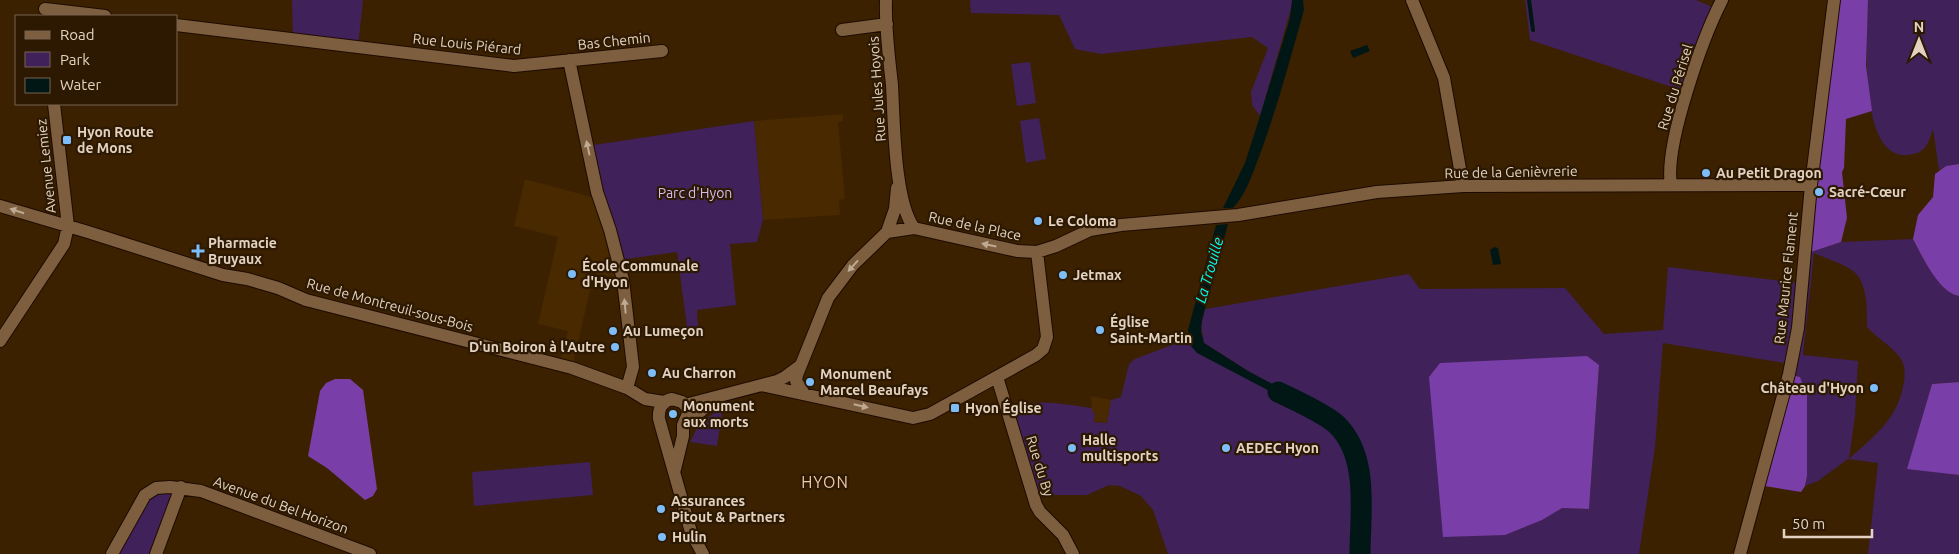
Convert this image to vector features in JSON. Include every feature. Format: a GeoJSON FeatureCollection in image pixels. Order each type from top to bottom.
{"type":"FeatureCollection","features":[{"type":"Feature","properties":{"kind":"street","name":"Rue Jules Hoyois"},"geometry":{"type":"LineString","coordinates":[[886,0],[898,175],[905,211],[914,228]]}},
{"type":"Feature","properties":{"kind":"street"},"geometry":{"type":"LineString","coordinates":[[1412,0],[1444,78],[1463,186]]}},
{"type":"Feature","properties":{"kind":"street","name":"Rue du Périsel"},"geometry":{"type":"LineString","coordinates":[[1671,185],[1669,174],[1673,142],[1683,103],[1700,53],[1722,0]]}},
{"type":"Feature","properties":{"kind":"street","name":"Rue Maurice Flament"},"geometry":{"type":"LineString","coordinates":[[1740,554],[1794,348],[1801,305],[1811,184],[1834,0]]}},
{"type":"Feature","properties":{"kind":"street"},"geometry":{"type":"LineString","coordinates":[[45,8],[98,15]]}},
{"type":"Feature","properties":{"kind":"street"},"geometry":{"type":"LineString","coordinates":[[842,30],[887,24]]}},
{"type":"Feature","properties":{"kind":"street","name":"Rue Louis Piérard"},"geometry":{"type":"LineString","coordinates":[[178,25],[514,66],[569,60]]}},
{"type":"Feature","properties":{"kind":"street","name":"Bas Chemin"},"geometry":{"type":"LineString","coordinates":[[569,60],[662,51]]}},
{"type":"Feature","properties":{"kind":"street"},"geometry":{"type":"LineString","coordinates":[[569,60],[597,192],[610,230],[623,280],[633,367],[627,388]]}},
{"type":"Feature","properties":{"kind":"street","name":"Avenue Lemiez"},"geometry":{"type":"LineString","coordinates":[[54,105],[68,226]]}},
{"type":"Feature","properties":{"kind":"street","name":"Rue Jules Hoyois"},"geometry":{"type":"LineString","coordinates":[[887,232],[895,209],[898,175]]}},
{"type":"Feature","properties":{"kind":"street","name":"Rue de la Genièvrerie"},"geometry":{"type":"LineString","coordinates":[[1214,216],[1238,215],[1359,194],[1463,186],[1811,184]]}},
{"type":"Feature","properties":{"kind":"street","name":"Rue de Montreuil-sous-Bois"},"geometry":{"type":"LineString","coordinates":[[0,206],[223,275],[247,279],[278,288],[306,300],[572,368],[627,388],[645,399],[662,413]]}},
{"type":"Feature","properties":{"kind":"street","name":"Rue de la Place"},"geometry":{"type":"LineString","coordinates":[[887,232],[914,228],[1017,251],[1037,252],[1056,246],[1090,230],[1214,216]]}},
{"type":"Feature","properties":{"kind":"street"},"geometry":{"type":"LineString","coordinates":[[0,341],[64,244],[68,226]]}},
{"type":"Feature","properties":{"kind":"street"},"geometry":{"type":"LineString","coordinates":[[804,394],[796,381],[828,298],[853,265],[887,232]]}},
{"type":"Feature","properties":{"kind":"street"},"geometry":{"type":"LineString","coordinates":[[762,385],[913,418],[930,414],[1036,355],[1043,349],[1047,337],[1037,252]]}},
{"type":"Feature","properties":{"kind":"street"},"geometry":{"type":"LineString","coordinates":[[662,413],[671,428],[685,416],[701,411],[718,397],[762,385],[799,370]]}},
{"type":"Feature","properties":{"kind":"street","name":"Rue du By"},"geometry":{"type":"LineString","coordinates":[[997,377],[1036,504],[1040,512],[1064,535],[1073,554]]}},
{"type":"Feature","properties":{"kind":"street"},"geometry":{"type":"LineString","coordinates":[[675,468],[683,436],[685,416],[676,399],[662,413],[664,440],[675,468],[691,532],[703,554]]}},
{"type":"Feature","properties":{"kind":"street"},"geometry":{"type":"LineString","coordinates":[[156,554],[181,487]]}},
{"type":"Feature","properties":{"kind":"street","name":"Avenue du Bel Horizon"},"geometry":{"type":"LineString","coordinates":[[112,554],[145,495],[156,488],[181,487],[201,491],[349,550],[370,554]]}},
{"type":"Feature","properties":{"kind":"shaded area"},"geometry":{"type":"Polygon","coordinates":[[[1834,0],[1868,0],[1866,66],[1872,111],[1846,119],[1844,168],[1842,172],[1847,218],[1841,242],[1805,254],[1834,0]]]}},
{"type":"Feature","properties":{"kind":"shaded area"},"geometry":{"type":"Polygon","coordinates":[[[843,114],[843,121],[838,122],[845,199],[839,200],[840,215],[763,220],[754,121],[843,114]]]}},
{"type":"Feature","properties":{"kind":"shaded area"},"geometry":{"type":"Polygon","coordinates":[[[1959,164],[1959,296],[1945,288],[1938,281],[1926,264],[1913,239],[1918,215],[1933,197],[1935,174],[1946,166],[1959,164]]]}},
{"type":"Feature","properties":{"kind":"shaded area","name":"École Communale d'Hyon"},"geometry":{"type":"Polygon","coordinates":[[[525,179],[599,199],[623,280],[594,273],[572,368],[559,365],[568,331],[538,324],[558,237],[514,226],[525,179]]]}},
{"type":"Feature","properties":{"kind":"shaded area"},"geometry":{"type":"Polygon","coordinates":[[[1587,356],[1599,365],[1589,509],[1562,508],[1542,520],[1505,535],[1443,537],[1429,377],[1440,363],[1587,356]]]}},
{"type":"Feature","properties":{"kind":"shaded area"},"geometry":{"type":"Polygon","coordinates":[[[1789,374],[1800,377],[1807,395],[1807,476],[1805,486],[1801,492],[1758,485],[1789,374]]]}},
{"type":"Feature","properties":{"kind":"shaded area"},"geometry":{"type":"Polygon","coordinates":[[[335,379],[350,379],[363,390],[377,489],[373,496],[365,500],[327,468],[308,456],[320,391],[326,383],[335,379]]]}},
{"type":"Feature","properties":{"kind":"shaded area"},"geometry":{"type":"Polygon","coordinates":[[[1959,382],[1959,475],[1907,469],[1932,384],[1959,382]]]}},
{"type":"Feature","properties":{"kind":"shaded area"},"geometry":{"type":"Polygon","coordinates":[[[1091,396],[1111,400],[1107,423],[1094,422],[1095,413],[1092,412],[1091,396]]]}},
{"type":"Feature","properties":{"kind":"green space"},"geometry":{"type":"Polygon","coordinates":[[[292,0],[363,0],[358,47],[293,39],[292,0]]]}},
{"type":"Feature","properties":{"kind":"green space"},"geometry":{"type":"Polygon","coordinates":[[[970,0],[1292,0],[1292,5],[1260,116],[1252,105],[1251,92],[1268,48],[1252,37],[1101,54],[1075,49],[1059,15],[971,13],[970,0]]]}},
{"type":"Feature","properties":{"kind":"green space"},"geometry":{"type":"Polygon","coordinates":[[[1525,0],[1696,0],[1717,9],[1687,92],[1530,40],[1525,0]]]}},
{"type":"Feature","properties":{"kind":"green space"},"geometry":{"type":"Polygon","coordinates":[[[1868,0],[1959,0],[1959,164],[1946,166],[1939,170],[1933,129],[1922,150],[1918,153],[1906,155],[1890,150],[1879,136],[1872,115],[1868,90],[1868,0]]]}},
{"type":"Feature","properties":{"kind":"green space"},"geometry":{"type":"Polygon","coordinates":[[[1030,62],[1036,103],[1017,106],[1011,64],[1030,62]]]}},
{"type":"Feature","properties":{"kind":"green space"},"geometry":{"type":"Polygon","coordinates":[[[1039,118],[1046,159],[1026,163],[1020,121],[1039,118]]]}},
{"type":"Feature","properties":{"kind":"green space","name":"Parc d'Hyon"},"geometry":{"type":"Polygon","coordinates":[[[754,121],[763,220],[757,242],[730,244],[736,305],[697,310],[698,326],[687,327],[677,252],[619,260],[587,146],[754,121]]]}},
{"type":"Feature","properties":{"kind":"green space"},"geometry":{"type":"Polygon","coordinates":[[[1913,239],[1938,281],[1952,293],[1959,296],[1959,382],[1932,384],[1908,468],[1959,475],[1959,554],[1868,554],[1878,463],[1848,459],[1818,481],[1805,486],[1807,476],[1800,377],[1789,374],[1791,364],[1663,343],[1655,447],[1639,554],[1168,554],[1153,510],[1141,496],[1120,486],[1109,485],[1087,495],[1048,495],[1035,499],[1014,407],[1023,404],[1043,403],[1092,408],[1092,412],[1095,413],[1094,422],[1107,423],[1111,400],[1121,397],[1129,364],[1135,359],[1193,337],[1198,347],[1248,371],[1204,343],[1201,326],[1205,309],[1409,274],[1420,289],[1565,288],[1604,334],[1663,330],[1668,267],[1799,283],[1805,254],[1841,242],[1913,239]],[[1814,253],[1803,355],[1858,361],[1855,416],[1849,459],[1876,434],[1897,406],[1904,379],[1904,367],[1897,354],[1867,327],[1866,297],[1862,282],[1858,276],[1845,266],[1814,253]],[[1599,365],[1562,508],[1589,509],[1599,365]]]}},
{"type":"Feature","properties":{"kind":"green space"},"geometry":{"type":"Polygon","coordinates":[[[723,407],[717,446],[690,442],[699,424],[723,407]]]}},
{"type":"Feature","properties":{"kind":"green space"},"geometry":{"type":"Polygon","coordinates":[[[590,462],[593,495],[474,506],[472,472],[590,462]]]}},
{"type":"Feature","properties":{"kind":"green space"},"geometry":{"type":"Polygon","coordinates":[[[170,487],[177,498],[156,554],[112,554],[141,501],[170,487]]]}},
{"type":"Feature","properties":{"kind":"water"},"geometry":{"type":"Polygon","coordinates":[[[1292,0],[1303,0],[1304,10],[1272,121],[1251,177],[1238,203],[1233,208],[1223,208],[1245,163],[1290,18],[1292,0]]]}},
{"type":"Feature","properties":{"kind":"water"},"geometry":{"type":"Polygon","coordinates":[[[1367,45],[1370,51],[1353,58],[1350,51],[1367,45]]]}},
{"type":"Feature","properties":{"kind":"water"},"geometry":{"type":"Polygon","coordinates":[[[1228,224],[1202,320],[1201,331],[1204,343],[1248,371],[1306,402],[1302,408],[1197,353],[1191,346],[1188,330],[1216,225],[1228,224]]]}},
{"type":"Feature","properties":{"kind":"water"},"geometry":{"type":"Polygon","coordinates":[[[1494,247],[1498,248],[1501,264],[1493,265],[1490,250],[1494,247]]]}},
{"type":"Feature","properties":{"kind":"waterway"},"geometry":{"type":"LineString","coordinates":[[1529,0],[1533,30]]}},
{"type":"Feature","properties":{"kind":"waterway","name":"La Trouille"},"geometry":{"type":"LineString","coordinates":[[1278,392],[1331,420],[1347,437],[1359,468],[1361,486],[1360,554]]}},
{"type":"Feature","properties":{"kind":"place","name":"Hyon Route de Mons"},"geometry":{"type":"Point","coordinates":[67,140]}},
{"type":"Feature","properties":{"kind":"place","name":"Au Petit Dragon"},"geometry":{"type":"Point","coordinates":[1706,173]}},
{"type":"Feature","properties":{"kind":"place","name":"Sacré-Cœur"},"geometry":{"type":"Point","coordinates":[1819,192]}},
{"type":"Feature","properties":{"kind":"place","name":"Le Coloma"},"geometry":{"type":"Point","coordinates":[1038,221]}},
{"type":"Feature","properties":{"kind":"place","name":"Pharmacie Bruyaux"},"geometry":{"type":"Point","coordinates":[198,251]}},
{"type":"Feature","properties":{"kind":"place","name":"École Communale d'Hyon"},"geometry":{"type":"Point","coordinates":[572,274]}},
{"type":"Feature","properties":{"kind":"place","name":"Jetmax"},"geometry":{"type":"Point","coordinates":[1063,275]}},
{"type":"Feature","properties":{"kind":"place","name":"Église Saint-Martin"},"geometry":{"type":"Point","coordinates":[1100,330]}},
{"type":"Feature","properties":{"kind":"place","name":"Au Lumeçon"},"geometry":{"type":"Point","coordinates":[613,331]}},
{"type":"Feature","properties":{"kind":"place","name":"D'un Boiron à l'Autre"},"geometry":{"type":"Point","coordinates":[615,347]}},
{"type":"Feature","properties":{"kind":"place","name":"Au Charron"},"geometry":{"type":"Point","coordinates":[652,373]}},
{"type":"Feature","properties":{"kind":"place","name":"Monument Marcel Beaufays"},"geometry":{"type":"Point","coordinates":[810,382]}},
{"type":"Feature","properties":{"kind":"place","name":"Château d'Hyon"},"geometry":{"type":"Point","coordinates":[1874,388]}},
{"type":"Feature","properties":{"kind":"place","name":"Hyon Église"},"geometry":{"type":"Point","coordinates":[955,408]}},
{"type":"Feature","properties":{"kind":"place","name":"Monument aux morts"},"geometry":{"type":"Point","coordinates":[673,414]}},
{"type":"Feature","properties":{"kind":"place","name":"Halle multisports"},"geometry":{"type":"Point","coordinates":[1072,448]}},
{"type":"Feature","properties":{"kind":"place","name":"AEDEC Hyon"},"geometry":{"type":"Point","coordinates":[1226,448]}},
{"type":"Feature","properties":{"kind":"place","name":"Assurances Pitout & Partners"},"geometry":{"type":"Point","coordinates":[661,509]}},
{"type":"Feature","properties":{"kind":"place","name":"Hulin"},"geometry":{"type":"Point","coordinates":[662,537]}},
{"type":"Feature","properties":{"kind":"district","name":"HYON"},"geometry":{"type":"Point","coordinates":[825,482]}}]}
